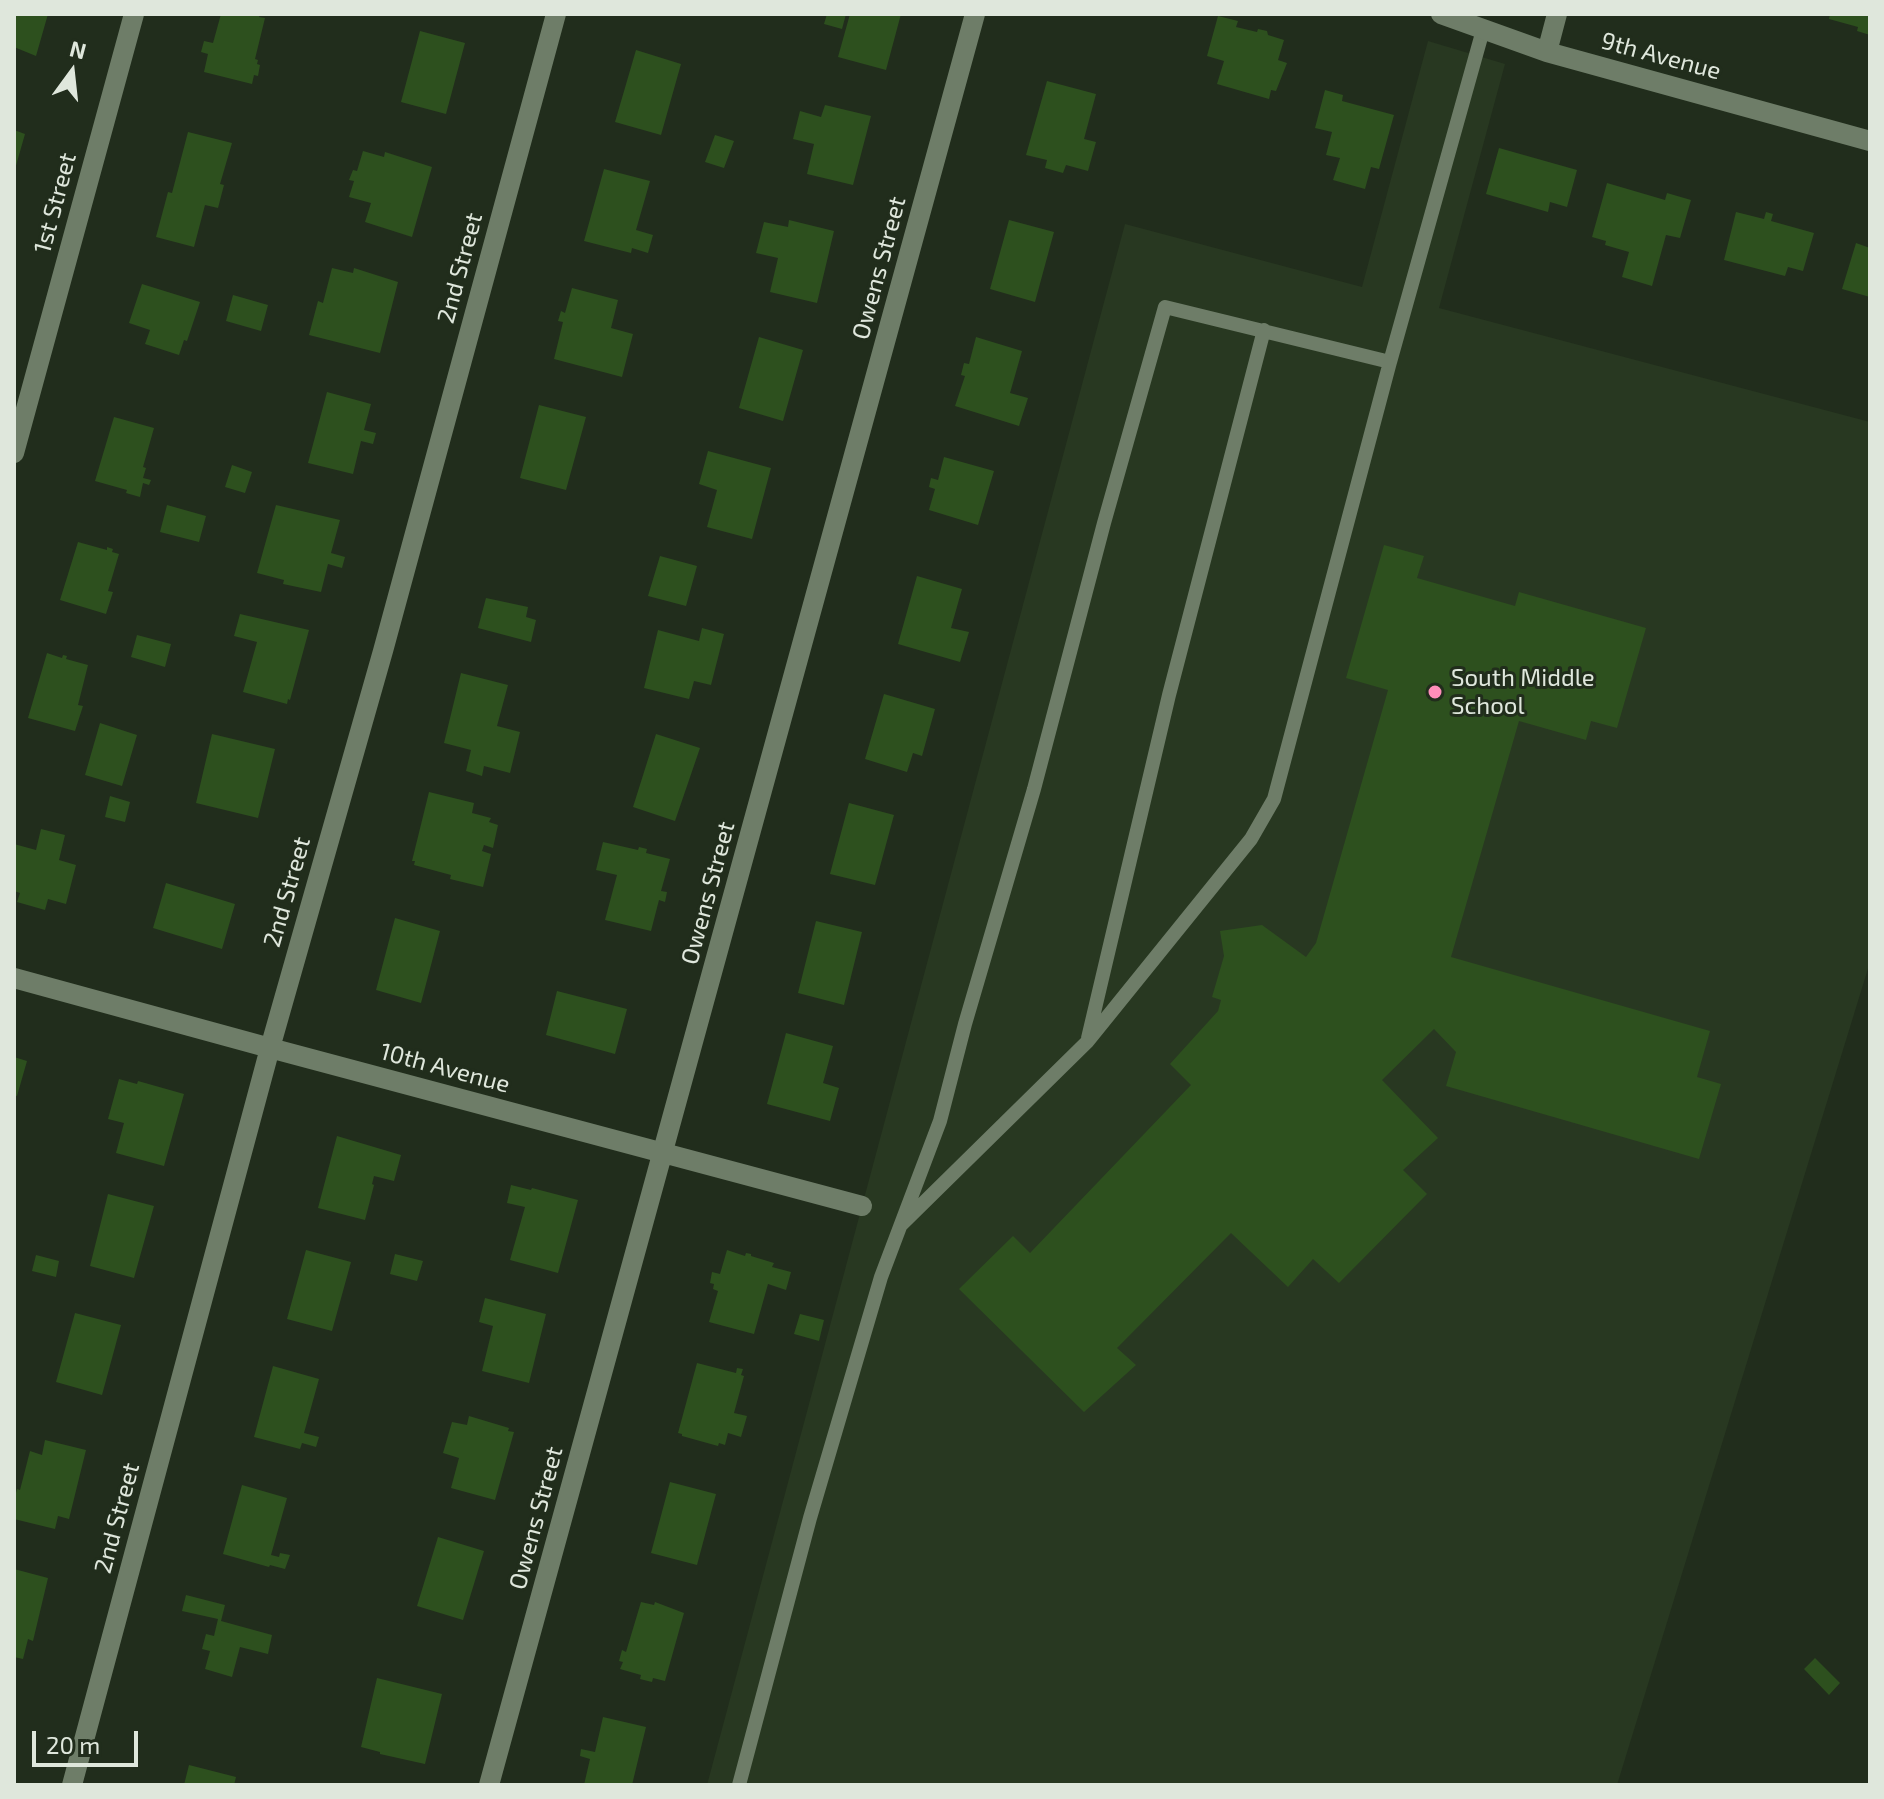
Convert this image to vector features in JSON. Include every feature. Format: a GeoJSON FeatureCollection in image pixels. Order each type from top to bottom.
{"type":"FeatureCollection","features":[{"type":"Feature","properties":{"kind":"street","name":"1st Street"},"geometry":{"type":"LineString","coordinates":[[14,453],[134,14]]}},
{"type":"Feature","properties":{"kind":"street","name":"2nd Street"},"geometry":{"type":"LineString","coordinates":[[72,1785],[270,1048],[383,651],[556,14]]}},
{"type":"Feature","properties":{"kind":"street","name":"Owens Street"},"geometry":{"type":"LineString","coordinates":[[489,1785],[975,14]]}},
{"type":"Feature","properties":{"kind":"street","name":"9th Avenue"},"geometry":{"type":"LineString","coordinates":[[1441,14],[1547,52],[1870,141]]}},
{"type":"Feature","properties":{"kind":"street"},"geometry":{"type":"LineString","coordinates":[[1547,52],[1557,14]]}},
{"type":"Feature","properties":{"kind":"street","name":"10th Avenue"},"geometry":{"type":"LineString","coordinates":[[14,978],[862,1206]]}},
{"type":"Feature","properties":{"kind":"lane"},"geometry":{"type":"LineString","coordinates":[[901,1225],[1087,1042],[1251,839],[1274,799],[1390,362],[1483,30]]}},
{"type":"Feature","properties":{"kind":"lane"},"geometry":{"type":"LineString","coordinates":[[739,1785],[810,1518],[881,1277],[940,1121],[1165,307],[1390,362]]}},
{"type":"Feature","properties":{"kind":"lane"},"geometry":{"type":"LineString","coordinates":[[1087,1042],[1169,695],[1264,330]]}},
{"type":"Feature","properties":{"kind":"shaded area","name":"South Middle School"},"geometry":{"type":"Polygon","coordinates":[[[1428,41],[1505,64],[1439,308],[1870,422],[1870,962],[1617,1785],[707,1785],[1125,224],[1362,287],[1428,41]]]}},
{"type":"Feature","properties":{"kind":"building"},"geometry":{"type":"Polygon","coordinates":[[[14,14],[48,14],[36,56],[14,47],[14,14]]]}},
{"type":"Feature","properties":{"kind":"building"},"geometry":{"type":"Polygon","coordinates":[[[221,14],[260,14],[259,17],[265,18],[255,59],[260,65],[258,76],[254,75],[252,84],[204,72],[208,54],[201,52],[204,41],[213,43],[221,14]]]}},
{"type":"Feature","properties":{"kind":"building"},"geometry":{"type":"Polygon","coordinates":[[[827,14],[846,14],[842,29],[824,24],[827,14]]]}},
{"type":"Feature","properties":{"kind":"building"},"geometry":{"type":"Polygon","coordinates":[[[850,14],[901,14],[886,70],[838,57],[850,14]]]}},
{"type":"Feature","properties":{"kind":"building"},"geometry":{"type":"Polygon","coordinates":[[[1830,14],[1870,14],[1870,35],[1857,31],[1858,27],[1829,19],[1830,14]]]}},
{"type":"Feature","properties":{"kind":"building"},"geometry":{"type":"Polygon","coordinates":[[[1218,16],[1238,21],[1236,27],[1267,31],[1268,35],[1284,40],[1278,60],[1287,63],[1276,91],[1271,90],[1269,99],[1217,84],[1224,61],[1207,56],[1218,16]]]}},
{"type":"Feature","properties":{"kind":"building"},"geometry":{"type":"Polygon","coordinates":[[[420,31],[465,43],[446,114],[401,102],[420,31]]]}},
{"type":"Feature","properties":{"kind":"building"},"geometry":{"type":"Polygon","coordinates":[[[636,50],[681,64],[661,135],[615,122],[636,50]]]}},
{"type":"Feature","properties":{"kind":"building"},"geometry":{"type":"Polygon","coordinates":[[[1047,81],[1096,94],[1084,139],[1096,142],[1088,171],[1066,165],[1063,173],[1045,168],[1047,160],[1026,155],[1047,81]]]}},
{"type":"Feature","properties":{"kind":"building"},"geometry":{"type":"Polygon","coordinates":[[[1325,90],[1343,95],[1342,101],[1394,115],[1379,169],[1371,167],[1365,189],[1333,180],[1340,158],[1326,155],[1332,132],[1315,128],[1325,90]]]}},
{"type":"Feature","properties":{"kind":"building"},"geometry":{"type":"Polygon","coordinates":[[[825,105],[871,116],[853,185],[807,174],[814,144],[793,139],[800,111],[821,117],[825,105]]]}},
{"type":"Feature","properties":{"kind":"building"},"geometry":{"type":"Polygon","coordinates":[[[14,130],[25,134],[15,169],[14,169],[14,130]]]}},
{"type":"Feature","properties":{"kind":"building"},"geometry":{"type":"Polygon","coordinates":[[[188,132],[232,143],[220,184],[224,185],[218,208],[205,205],[194,247],[156,237],[168,192],[172,193],[188,132]]]}},
{"type":"Feature","properties":{"kind":"building"},"geometry":{"type":"Polygon","coordinates":[[[715,135],[734,141],[724,168],[705,162],[715,135]]]}},
{"type":"Feature","properties":{"kind":"building"},"geometry":{"type":"Polygon","coordinates":[[[1499,148],[1577,170],[1567,207],[1550,202],[1548,212],[1486,194],[1499,148]]]}},
{"type":"Feature","properties":{"kind":"building"},"geometry":{"type":"Polygon","coordinates":[[[363,151],[384,157],[385,152],[432,167],[412,237],[365,222],[371,203],[349,197],[354,181],[349,180],[353,170],[357,171],[363,151]]]}},
{"type":"Feature","properties":{"kind":"building"},"geometry":{"type":"Polygon","coordinates":[[[604,169],[650,181],[636,230],[653,235],[648,253],[632,248],[631,253],[584,241],[604,169]]]}},
{"type":"Feature","properties":{"kind":"building"},"geometry":{"type":"Polygon","coordinates":[[[1607,183],[1665,200],[1667,193],[1691,200],[1680,238],[1666,235],[1652,286],[1622,277],[1629,252],[1605,245],[1606,241],[1592,237],[1607,183]]]}},
{"type":"Feature","properties":{"kind":"building"},"geometry":{"type":"Polygon","coordinates":[[[1736,212],[1764,219],[1766,212],[1773,214],[1771,221],[1814,233],[1803,271],[1788,267],[1785,276],[1724,260],[1736,212]]]}},
{"type":"Feature","properties":{"kind":"building"},"geometry":{"type":"Polygon","coordinates":[[[789,220],[834,231],[817,303],[770,292],[778,258],[756,253],[764,222],[788,227],[789,220]]]}},
{"type":"Feature","properties":{"kind":"building"},"geometry":{"type":"Polygon","coordinates":[[[1009,220],[1054,232],[1035,302],[990,289],[1009,220]]]}},
{"type":"Feature","properties":{"kind":"building"},"geometry":{"type":"Polygon","coordinates":[[[1856,243],[1870,248],[1870,297],[1842,289],[1856,243]]]}},
{"type":"Feature","properties":{"kind":"building"},"geometry":{"type":"Polygon","coordinates":[[[332,268],[353,273],[354,268],[398,282],[380,353],[309,335],[318,301],[323,303],[332,268]]]}},
{"type":"Feature","properties":{"kind":"building"},"geometry":{"type":"Polygon","coordinates":[[[142,284],[200,302],[179,355],[145,344],[150,330],[129,323],[142,284]]]}},
{"type":"Feature","properties":{"kind":"building"},"geometry":{"type":"Polygon","coordinates":[[[572,288],[618,300],[611,328],[633,334],[622,377],[554,359],[563,322],[558,321],[561,311],[565,313],[572,288]]]}},
{"type":"Feature","properties":{"kind":"building"},"geometry":{"type":"Polygon","coordinates":[[[233,295],[268,305],[261,331],[226,321],[233,295]]]}},
{"type":"Feature","properties":{"kind":"building"},"geometry":{"type":"Polygon","coordinates":[[[759,337],[803,350],[783,421],[739,408],[759,337]]]}},
{"type":"Feature","properties":{"kind":"building"},"geometry":{"type":"Polygon","coordinates":[[[976,337],[1022,351],[1010,393],[1028,398],[1019,426],[955,406],[965,376],[961,375],[964,363],[969,364],[976,337]]]}},
{"type":"Feature","properties":{"kind":"building"},"geometry":{"type":"Polygon","coordinates":[[[327,392],[371,404],[364,430],[376,433],[373,444],[361,441],[353,474],[308,463],[327,392]]]}},
{"type":"Feature","properties":{"kind":"building"},"geometry":{"type":"Polygon","coordinates":[[[539,405],[586,417],[566,490],[520,478],[539,405]]]}},
{"type":"Feature","properties":{"kind":"building"},"geometry":{"type":"Polygon","coordinates":[[[114,417],[154,428],[143,467],[146,468],[143,478],[151,480],[149,485],[143,483],[140,497],[95,481],[114,417]]]}},
{"type":"Feature","properties":{"kind":"building"},"geometry":{"type":"Polygon","coordinates":[[[708,451],[771,468],[752,539],[707,527],[717,490],[699,484],[708,451]]]}},
{"type":"Feature","properties":{"kind":"building"},"geometry":{"type":"Polygon","coordinates":[[[944,457],[994,471],[978,525],[929,510],[935,489],[929,487],[931,478],[938,480],[944,457]]]}},
{"type":"Feature","properties":{"kind":"building"},"geometry":{"type":"Polygon","coordinates":[[[232,465],[252,472],[245,493],[225,487],[232,465]]]}},
{"type":"Feature","properties":{"kind":"building"},"geometry":{"type":"Polygon","coordinates":[[[167,505],[206,516],[199,542],[160,532],[167,505]]]}},
{"type":"Feature","properties":{"kind":"building"},"geometry":{"type":"Polygon","coordinates":[[[276,505],[340,520],[331,553],[345,557],[342,568],[328,564],[321,592],[283,584],[284,580],[257,573],[276,505]]]}},
{"type":"Feature","properties":{"kind":"building"},"geometry":{"type":"Polygon","coordinates":[[[78,542],[107,550],[107,547],[119,554],[108,591],[113,592],[106,614],[60,600],[78,542]]]}},
{"type":"Feature","properties":{"kind":"building"},"geometry":{"type":"Polygon","coordinates":[[[1384,545],[1424,556],[1417,578],[1515,606],[1519,592],[1646,628],[1617,728],[1591,721],[1586,740],[1519,721],[1451,957],[1710,1031],[1697,1077],[1721,1084],[1699,1159],[1446,1086],[1456,1052],[1434,1029],[1382,1080],[1438,1138],[1403,1170],[1427,1194],[1339,1283],[1313,1259],[1288,1287],[1231,1233],[1117,1348],[1136,1365],[1084,1412],[959,1289],[1013,1236],[1030,1253],[1191,1085],[1170,1064],[1218,1011],[1221,1000],[1212,997],[1224,956],[1220,931],[1262,925],[1306,957],[1316,943],[1388,690],[1346,678],[1384,545]]]}},
{"type":"Feature","properties":{"kind":"building"},"geometry":{"type":"Polygon","coordinates":[[[660,556],[697,566],[686,606],[648,596],[660,556]]]}},
{"type":"Feature","properties":{"kind":"building"},"geometry":{"type":"Polygon","coordinates":[[[917,576],[962,589],[951,628],[969,632],[960,662],[898,644],[917,576]]]}},
{"type":"Feature","properties":{"kind":"building"},"geometry":{"type":"Polygon","coordinates":[[[486,598],[528,607],[526,617],[536,620],[531,642],[478,628],[486,598]]]}},
{"type":"Feature","properties":{"kind":"building"},"geometry":{"type":"Polygon","coordinates":[[[240,614],[309,630],[287,704],[243,692],[257,642],[234,636],[240,614]]]}},
{"type":"Feature","properties":{"kind":"building"},"geometry":{"type":"Polygon","coordinates":[[[702,628],[724,634],[711,685],[694,681],[689,699],[644,688],[658,630],[699,641],[702,628]]]}},
{"type":"Feature","properties":{"kind":"building"},"geometry":{"type":"Polygon","coordinates":[[[137,635],[171,644],[165,667],[131,657],[137,635]]]}},
{"type":"Feature","properties":{"kind":"building"},"geometry":{"type":"Polygon","coordinates":[[[47,653],[62,658],[63,655],[67,656],[66,659],[88,665],[78,705],[83,706],[75,731],[28,718],[47,653]]]}},
{"type":"Feature","properties":{"kind":"building"},"geometry":{"type":"Polygon","coordinates":[[[461,673],[508,685],[497,726],[520,732],[510,773],[484,766],[482,776],[466,771],[471,750],[444,743],[461,673]]]}},
{"type":"Feature","properties":{"kind":"building"},"geometry":{"type":"Polygon","coordinates":[[[884,694],[935,709],[922,756],[913,753],[907,772],[865,759],[884,694]]]}},
{"type":"Feature","properties":{"kind":"building"},"geometry":{"type":"Polygon","coordinates":[[[100,723],[137,735],[122,786],[85,775],[100,723]]]}},
{"type":"Feature","properties":{"kind":"building"},"geometry":{"type":"Polygon","coordinates":[[[212,734],[275,749],[258,818],[196,803],[212,734]]]}},
{"type":"Feature","properties":{"kind":"building"},"geometry":{"type":"Polygon","coordinates":[[[656,734],[700,748],[675,821],[633,807],[656,734]]]}},
{"type":"Feature","properties":{"kind":"building"},"geometry":{"type":"Polygon","coordinates":[[[429,792],[474,803],[472,813],[491,818],[489,822],[498,825],[493,848],[484,845],[482,851],[491,854],[483,887],[450,879],[451,875],[414,865],[415,861],[412,861],[429,792]]]}},
{"type":"Feature","properties":{"kind":"building"},"geometry":{"type":"Polygon","coordinates":[[[110,796],[130,802],[125,822],[105,817],[110,796]]]}},
{"type":"Feature","properties":{"kind":"building"},"geometry":{"type":"Polygon","coordinates":[[[849,803],[894,815],[875,885],[830,874],[849,803]]]}},
{"type":"Feature","properties":{"kind":"building"},"geometry":{"type":"Polygon","coordinates":[[[41,829],[65,835],[59,860],[76,865],[66,904],[48,899],[45,910],[17,902],[20,893],[14,891],[14,844],[36,850],[41,829]]]}},
{"type":"Feature","properties":{"kind":"building"},"geometry":{"type":"Polygon","coordinates":[[[603,842],[638,850],[639,847],[647,849],[646,853],[670,859],[661,891],[667,892],[665,902],[659,900],[651,931],[605,920],[617,875],[596,870],[603,842]]]}},
{"type":"Feature","properties":{"kind":"building"},"geometry":{"type":"Polygon","coordinates":[[[166,883],[235,904],[222,949],[153,928],[166,883]]]}},
{"type":"Feature","properties":{"kind":"building"},"geometry":{"type":"Polygon","coordinates":[[[395,918],[440,931],[421,1003],[376,990],[395,918]]]}},
{"type":"Feature","properties":{"kind":"building"},"geometry":{"type":"Polygon","coordinates":[[[816,921],[862,932],[844,1005],[798,993],[816,921]]]}},
{"type":"Feature","properties":{"kind":"building"},"geometry":{"type":"Polygon","coordinates":[[[557,991],[627,1009],[615,1054],[546,1035],[557,991]]]}},
{"type":"Feature","properties":{"kind":"building"},"geometry":{"type":"Polygon","coordinates":[[[786,1033],[833,1046],[823,1083],[839,1088],[830,1121],[767,1104],[786,1033]]]}},
{"type":"Feature","properties":{"kind":"building"},"geometry":{"type":"Polygon","coordinates":[[[14,1057],[27,1061],[17,1096],[14,1095],[14,1057]]]}},
{"type":"Feature","properties":{"kind":"building"},"geometry":{"type":"Polygon","coordinates":[[[119,1079],[184,1094],[164,1166],[116,1153],[124,1123],[108,1119],[119,1079]]]}},
{"type":"Feature","properties":{"kind":"building"},"geometry":{"type":"Polygon","coordinates":[[[337,1136],[401,1155],[394,1181],[374,1176],[365,1220],[318,1208],[337,1136]]]}},
{"type":"Feature","properties":{"kind":"building"},"geometry":{"type":"Polygon","coordinates":[[[511,1185],[578,1200],[558,1273],[510,1260],[525,1207],[507,1203],[511,1185]]]}},
{"type":"Feature","properties":{"kind":"building"},"geometry":{"type":"Polygon","coordinates":[[[108,1194],[154,1206],[134,1278],[90,1266],[108,1194]]]}},
{"type":"Feature","properties":{"kind":"building"},"geometry":{"type":"Polygon","coordinates":[[[306,1250],[351,1262],[332,1331],[287,1319],[306,1250]]]}},
{"type":"Feature","properties":{"kind":"building"},"geometry":{"type":"Polygon","coordinates":[[[727,1250],[745,1256],[746,1253],[751,1254],[774,1263],[772,1267],[791,1272],[786,1290],[768,1284],[754,1334],[709,1322],[718,1291],[710,1283],[712,1272],[720,1274],[727,1250]]]}},
{"type":"Feature","properties":{"kind":"building"},"geometry":{"type":"Polygon","coordinates":[[[395,1254],[423,1261],[417,1281],[390,1274],[395,1254]]]}},
{"type":"Feature","properties":{"kind":"building"},"geometry":{"type":"Polygon","coordinates":[[[36,1255],[59,1261],[56,1277],[32,1271],[36,1255]]]}},
{"type":"Feature","properties":{"kind":"building"},"geometry":{"type":"Polygon","coordinates":[[[485,1298],[546,1314],[529,1383],[482,1371],[493,1326],[479,1322],[485,1298]]]}},
{"type":"Feature","properties":{"kind":"building"},"geometry":{"type":"Polygon","coordinates":[[[75,1313],[121,1325],[102,1395],[56,1382],[75,1313]]]}},
{"type":"Feature","properties":{"kind":"building"},"geometry":{"type":"Polygon","coordinates":[[[800,1314],[824,1320],[819,1341],[794,1334],[800,1314]]]}},
{"type":"Feature","properties":{"kind":"building"},"geometry":{"type":"Polygon","coordinates":[[[697,1363],[736,1373],[737,1368],[743,1369],[734,1413],[747,1416],[741,1437],[728,1433],[725,1445],[719,1443],[718,1446],[678,1433],[697,1363]]]}},
{"type":"Feature","properties":{"kind":"building"},"geometry":{"type":"Polygon","coordinates":[[[273,1366],[319,1379],[304,1433],[319,1437],[316,1447],[302,1443],[300,1449],[254,1437],[273,1366]]]}},
{"type":"Feature","properties":{"kind":"building"},"geometry":{"type":"Polygon","coordinates":[[[469,1416],[514,1432],[495,1500],[451,1488],[459,1458],[443,1453],[452,1422],[467,1425],[469,1416]]]}},
{"type":"Feature","properties":{"kind":"building"},"geometry":{"type":"Polygon","coordinates":[[[45,1440],[86,1450],[69,1519],[58,1516],[55,1529],[14,1519],[14,1501],[30,1451],[42,1455],[45,1440]]]}},
{"type":"Feature","properties":{"kind":"building"},"geometry":{"type":"Polygon","coordinates":[[[670,1482],[716,1494],[697,1565],[651,1553],[670,1482]]]}},
{"type":"Feature","properties":{"kind":"building"},"geometry":{"type":"Polygon","coordinates":[[[242,1485],[287,1498],[271,1555],[290,1555],[285,1569],[223,1554],[242,1485]]]}},
{"type":"Feature","properties":{"kind":"building"},"geometry":{"type":"Polygon","coordinates":[[[438,1537],[484,1551],[463,1620],[417,1606],[438,1537]]]}},
{"type":"Feature","properties":{"kind":"building"},"geometry":{"type":"Polygon","coordinates":[[[14,1569],[48,1578],[33,1641],[28,1639],[23,1659],[14,1657],[14,1569]]]}},
{"type":"Feature","properties":{"kind":"building"},"geometry":{"type":"Polygon","coordinates":[[[186,1595],[225,1605],[221,1621],[272,1635],[268,1654],[240,1647],[232,1677],[205,1669],[210,1651],[202,1649],[206,1634],[214,1636],[218,1619],[182,1611],[186,1595]]]}},
{"type":"Feature","properties":{"kind":"building"},"geometry":{"type":"Polygon","coordinates":[[[641,1602],[654,1605],[655,1602],[684,1613],[665,1681],[640,1679],[641,1675],[620,1669],[622,1650],[626,1652],[641,1602]]]}},
{"type":"Feature","properties":{"kind":"building"},"geometry":{"type":"Polygon","coordinates":[[[1815,1658],[1840,1683],[1829,1695],[1804,1669],[1815,1658]]]}},
{"type":"Feature","properties":{"kind":"building"},"geometry":{"type":"Polygon","coordinates":[[[377,1678],[442,1694],[425,1764],[361,1747],[377,1678]]]}},
{"type":"Feature","properties":{"kind":"building"},"geometry":{"type":"Polygon","coordinates":[[[603,1717],[646,1727],[632,1785],[584,1785],[590,1759],[580,1756],[581,1749],[595,1752],[603,1717]]]}},
{"type":"Feature","properties":{"kind":"building"},"geometry":{"type":"Polygon","coordinates":[[[189,1765],[236,1777],[234,1785],[184,1785],[189,1765]]]}},
{"type":"Feature","properties":{"kind":"place","name":"South Middle School"},"geometry":{"type":"Point","coordinates":[1435,692]}}]}
